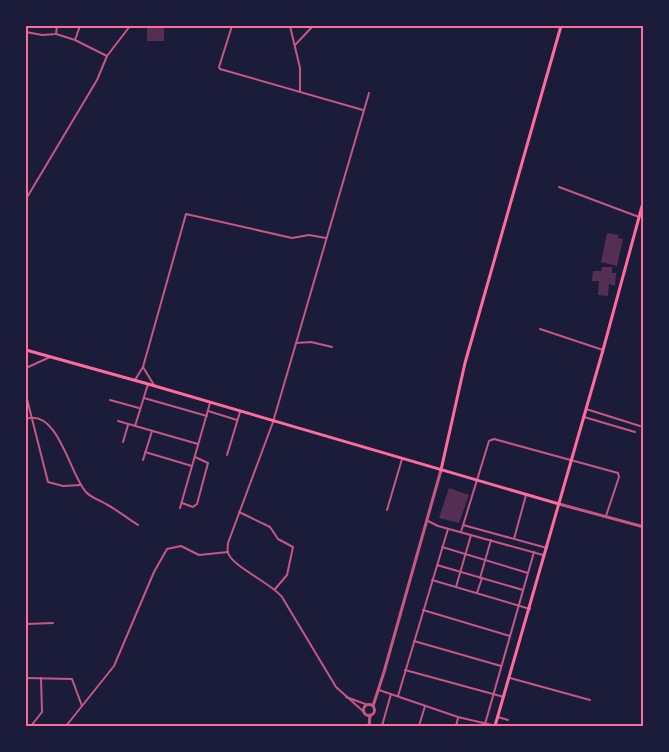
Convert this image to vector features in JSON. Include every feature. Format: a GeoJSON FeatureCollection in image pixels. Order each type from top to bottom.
{"type":"FeatureCollection","features":[{"type":"Feature","properties":{"kind":"main road"},"geometry":{"type":"LineString","coordinates":[[441,470],[465,363],[561,26]]}},
{"type":"Feature","properties":{"kind":"main road"},"geometry":{"type":"LineString","coordinates":[[496,726],[644,199]]}},
{"type":"Feature","properties":{"kind":"main road"},"geometry":{"type":"LineString","coordinates":[[26,350],[559,504]]}},
{"type":"Feature","properties":{"kind":"street"},"geometry":{"type":"LineString","coordinates":[[56,34],[57,26]]}},
{"type":"Feature","properties":{"kind":"street"},"geometry":{"type":"LineString","coordinates":[[75,40],[80,26]]}},
{"type":"Feature","properties":{"kind":"street"},"geometry":{"type":"LineString","coordinates":[[26,199],[98,80],[107,56],[130,26]]}},
{"type":"Feature","properties":{"kind":"street"},"geometry":{"type":"LineString","coordinates":[[232,26],[220,69],[364,110]]}},
{"type":"Feature","properties":{"kind":"street"},"geometry":{"type":"LineString","coordinates":[[290,26],[300,68],[300,92]]}},
{"type":"Feature","properties":{"kind":"street"},"geometry":{"type":"LineString","coordinates":[[295,45],[313,26]]}},
{"type":"Feature","properties":{"kind":"street"},"geometry":{"type":"LineString","coordinates":[[26,32],[42,35],[56,34],[75,40],[107,56]]}},
{"type":"Feature","properties":{"kind":"street"},"geometry":{"type":"LineString","coordinates":[[369,93],[273,422],[228,543],[228,552],[234,560],[275,589],[285,600],[336,687],[343,696],[370,715]]}},
{"type":"Feature","properties":{"kind":"street"},"geometry":{"type":"LineString","coordinates":[[559,187],[639,217]]}},
{"type":"Feature","properties":{"kind":"street"},"geometry":{"type":"LineString","coordinates":[[135,380],[143,367],[186,214],[292,238],[309,235],[326,238]]}},
{"type":"Feature","properties":{"kind":"street"},"geometry":{"type":"LineString","coordinates":[[540,330],[603,350]]}},
{"type":"Feature","properties":{"kind":"street"},"geometry":{"type":"LineString","coordinates":[[296,343],[311,342],[332,347]]}},
{"type":"Feature","properties":{"kind":"street"},"geometry":{"type":"LineString","coordinates":[[26,368],[50,357]]}},
{"type":"Feature","properties":{"kind":"street"},"geometry":{"type":"LineString","coordinates":[[143,367],[154,386]]}},
{"type":"Feature","properties":{"kind":"street"},"geometry":{"type":"LineString","coordinates":[[135,426],[148,384]]}},
{"type":"Feature","properties":{"kind":"street"},"geometry":{"type":"LineString","coordinates":[[26,396],[48,483],[63,486],[82,485]]}},
{"type":"Feature","properties":{"kind":"street"},"geometry":{"type":"LineString","coordinates":[[144,398],[207,416]]}},
{"type":"Feature","properties":{"kind":"street"},"geometry":{"type":"LineString","coordinates":[[110,399],[141,409]]}},
{"type":"Feature","properties":{"kind":"street"},"geometry":{"type":"LineString","coordinates":[[180,507],[210,403]]}},
{"type":"Feature","properties":{"kind":"street"},"geometry":{"type":"LineString","coordinates":[[586,409],[640,426]]}},
{"type":"Feature","properties":{"kind":"street"},"geometry":{"type":"LineString","coordinates":[[208,411],[237,420]]}},
{"type":"Feature","properties":{"kind":"street"},"geometry":{"type":"LineString","coordinates":[[227,455],[240,411]]}},
{"type":"Feature","properties":{"kind":"street"},"geometry":{"type":"LineString","coordinates":[[26,419],[32,417],[50,426],[87,494],[107,504],[138,525]]}},
{"type":"Feature","properties":{"kind":"street"},"geometry":{"type":"LineString","coordinates":[[584,417],[635,432]]}},
{"type":"Feature","properties":{"kind":"street"},"geometry":{"type":"LineString","coordinates":[[118,421],[198,444]]}},
{"type":"Feature","properties":{"kind":"street"},"geometry":{"type":"LineString","coordinates":[[123,442],[128,424]]}},
{"type":"Feature","properties":{"kind":"street"},"geometry":{"type":"LineString","coordinates":[[143,460],[152,431]]}},
{"type":"Feature","properties":{"kind":"street"},"geometry":{"type":"LineString","coordinates":[[461,532],[491,440],[572,460],[619,475],[606,516]]}},
{"type":"Feature","properties":{"kind":"street"},"geometry":{"type":"LineString","coordinates":[[146,452],[192,466]]}},
{"type":"Feature","properties":{"kind":"street"},"geometry":{"type":"LineString","coordinates":[[195,457],[208,462]]}},
{"type":"Feature","properties":{"kind":"street"},"geometry":{"type":"LineString","coordinates":[[182,503],[196,505],[208,462],[212,457]]}},
{"type":"Feature","properties":{"kind":"street"},"geometry":{"type":"LineString","coordinates":[[387,510],[402,459]]}},
{"type":"Feature","properties":{"kind":"street"},"geometry":{"type":"LineString","coordinates":[[364,712],[364,708],[370,705],[379,690],[441,470]]}},
{"type":"Feature","properties":{"kind":"street"},"geometry":{"type":"LineString","coordinates":[[514,539],[526,495]]}},
{"type":"Feature","properties":{"kind":"street"},"geometry":{"type":"LineString","coordinates":[[559,504],[644,527]]}},
{"type":"Feature","properties":{"kind":"street"},"geometry":{"type":"LineString","coordinates":[[239,512],[270,527],[278,539],[293,547],[287,575],[275,589]]}},
{"type":"Feature","properties":{"kind":"street"},"geometry":{"type":"LineString","coordinates":[[428,521],[448,529],[545,555]]}},
{"type":"Feature","properties":{"kind":"street"},"geometry":{"type":"LineString","coordinates":[[463,525],[547,548]]}},
{"type":"Feature","properties":{"kind":"street"},"geometry":{"type":"LineString","coordinates":[[398,696],[448,529]]}},
{"type":"Feature","properties":{"kind":"street"},"geometry":{"type":"LineString","coordinates":[[456,587],[471,535]]}},
{"type":"Feature","properties":{"kind":"street"},"geometry":{"type":"LineString","coordinates":[[476,594],[491,540]]}},
{"type":"Feature","properties":{"kind":"street"},"geometry":{"type":"LineString","coordinates":[[66,726],[114,666],[154,572],[167,549],[181,546],[199,555],[228,552]]}},
{"type":"Feature","properties":{"kind":"street"},"geometry":{"type":"LineString","coordinates":[[442,548],[528,573]]}},
{"type":"Feature","properties":{"kind":"street"},"geometry":{"type":"LineString","coordinates":[[487,725],[493,694],[534,552]]}},
{"type":"Feature","properties":{"kind":"street"},"geometry":{"type":"LineString","coordinates":[[437,565],[523,590]]}},
{"type":"Feature","properties":{"kind":"street"},"geometry":{"type":"LineString","coordinates":[[26,576],[26,588],[33,587]]}},
{"type":"Feature","properties":{"kind":"street"},"geometry":{"type":"LineString","coordinates":[[432,580],[530,609]]}},
{"type":"Feature","properties":{"kind":"street"},"geometry":{"type":"LineString","coordinates":[[423,610],[510,636]]}},
{"type":"Feature","properties":{"kind":"street"},"geometry":{"type":"LineString","coordinates":[[26,624],[53,623]]}},
{"type":"Feature","properties":{"kind":"street"},"geometry":{"type":"LineString","coordinates":[[414,640],[501,666]]}},
{"type":"Feature","properties":{"kind":"street"},"geometry":{"type":"LineString","coordinates":[[405,670],[504,697]]}},
{"type":"Feature","properties":{"kind":"street"},"geometry":{"type":"LineString","coordinates":[[26,678],[72,679],[82,706]]}},
{"type":"Feature","properties":{"kind":"street"},"geometry":{"type":"LineString","coordinates":[[31,726],[42,712],[41,678]]}},
{"type":"Feature","properties":{"kind":"street"},"geometry":{"type":"LineString","coordinates":[[510,678],[590,700]]}},
{"type":"Feature","properties":{"kind":"street"},"geometry":{"type":"LineString","coordinates":[[379,690],[458,717],[496,726]]}},
{"type":"Feature","properties":{"kind":"street"},"geometry":{"type":"LineString","coordinates":[[382,726],[391,693]]}},
{"type":"Feature","properties":{"kind":"street"},"geometry":{"type":"LineString","coordinates":[[343,696],[370,705],[374,711],[370,715],[369,726]]}},
{"type":"Feature","properties":{"kind":"street"},"geometry":{"type":"LineString","coordinates":[[419,726],[425,705]]}},
{"type":"Feature","properties":{"kind":"street"},"geometry":{"type":"LineString","coordinates":[[456,726],[458,717]]}},
{"type":"Feature","properties":{"kind":"street"},"geometry":{"type":"LineString","coordinates":[[498,717],[508,720]]}},
{"type":"Feature","properties":{"kind":"building"},"geometry":{"type":"Polygon","coordinates":[[[147,26],[164,26],[164,41],[147,41],[147,26]]]}},
{"type":"Feature","properties":{"kind":"building"},"geometry":{"type":"Polygon","coordinates":[[[607,233],[619,235],[618,238],[623,239],[617,266],[601,262],[607,233]]]}},
{"type":"Feature","properties":{"kind":"building"},"geometry":{"type":"Polygon","coordinates":[[[602,267],[612,267],[612,273],[616,273],[615,286],[609,284],[608,296],[598,295],[599,281],[592,281],[593,271],[601,271],[602,267]]]}},
{"type":"Feature","properties":{"kind":"building"},"geometry":{"type":"Polygon","coordinates":[[[449,488],[469,495],[459,523],[439,518],[449,488]]]}}]}
